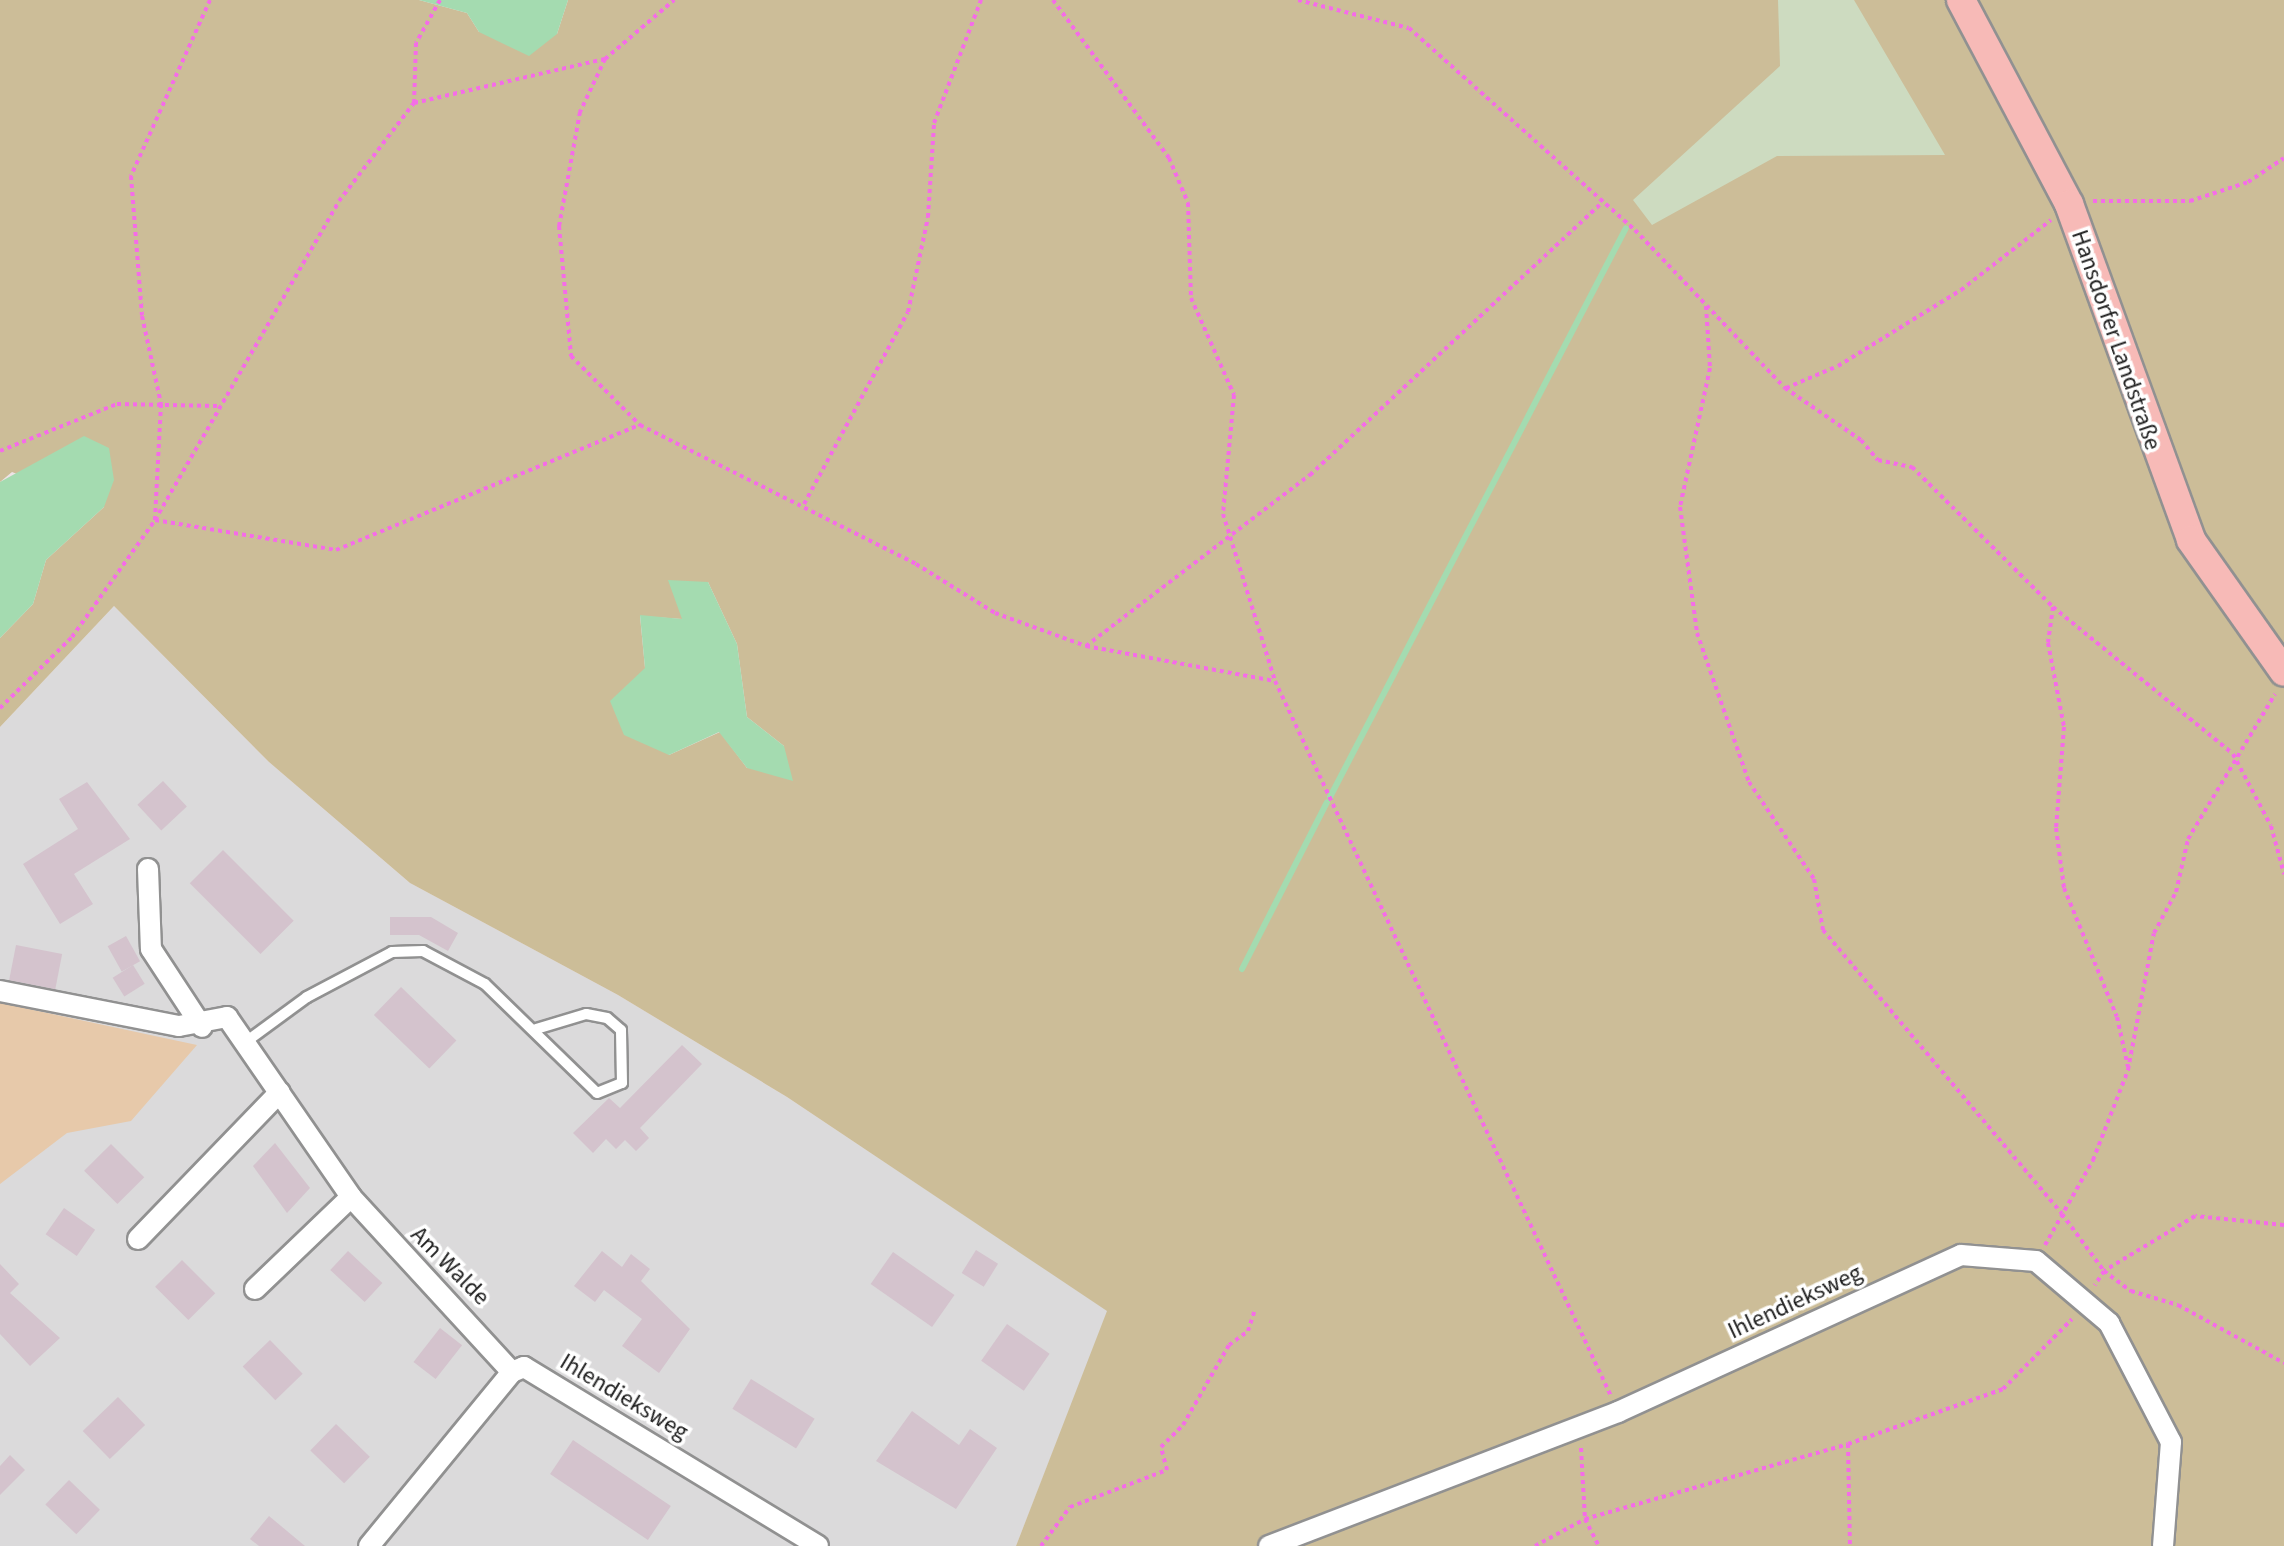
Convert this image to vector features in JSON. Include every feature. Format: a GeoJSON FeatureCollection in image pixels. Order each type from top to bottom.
{"type":"FeatureCollection","features":[{"type":"Feature","properties":{"kind":"main road","name":"Hansdorfer Landstraße"},"geometry":{"type":"LineString","coordinates":[[1961,0],[2069,204],[2191,540],[2284,672]]}},
{"type":"Feature","properties":{"kind":"street"},"geometry":{"type":"LineString","coordinates":[[148,869],[151,949],[202,1027]]}},
{"type":"Feature","properties":{"kind":"street","name":"Am Walde"},"geometry":{"type":"LineString","coordinates":[[0,991],[202,1027],[227,1017],[247,1041],[351,1197],[512,1372]]}},
{"type":"Feature","properties":{"kind":"street"},"geometry":{"type":"LineString","coordinates":[[138,1239],[280,1092]]}},
{"type":"Feature","properties":{"kind":"street"},"geometry":{"type":"LineString","coordinates":[[255,1289],[351,1197]]}},
{"type":"Feature","properties":{"kind":"street","name":"Ihlendieksweg"},"geometry":{"type":"LineString","coordinates":[[1269,1546],[1618,1412],[1961,1255],[2036,1261]]}},
{"type":"Feature","properties":{"kind":"street"},"geometry":{"type":"LineString","coordinates":[[2036,1261],[2087,1301],[2135,1366],[2171,1442],[2163,1546]]}},
{"type":"Feature","properties":{"kind":"street","name":"Ihlendieksweg"},"geometry":{"type":"LineString","coordinates":[[512,1372],[524,1367],[818,1546]]}},
{"type":"Feature","properties":{"kind":"street"},"geometry":{"type":"LineString","coordinates":[[369,1546],[512,1372]]}},
{"type":"Feature","properties":{"kind":"lane"},"geometry":{"type":"LineString","coordinates":[[247,1041],[307,997],[392,952],[423,951],[456,966],[536,1029],[597,1093],[622,1083],[621,1030],[607,1018],[586,1014],[536,1029]]}},
{"type":"Feature","properties":{"kind":"path"},"geometry":{"type":"LineString","coordinates":[[155,520],[161,404],[142,316],[131,176],[210,0]]}},
{"type":"Feature","properties":{"kind":"path"},"geometry":{"type":"LineString","coordinates":[[0,708],[72,637],[155,520],[339,201],[414,103],[416,43],[437,11],[440,0]]}},
{"type":"Feature","properties":{"kind":"path"},"geometry":{"type":"LineString","coordinates":[[674,0],[605,59],[580,112],[559,226],[571,356],[640,425],[804,504],[995,613],[1086,646],[1275,681]]}},
{"type":"Feature","properties":{"kind":"path"},"geometry":{"type":"LineString","coordinates":[[804,504],[908,312],[928,217],[934,123],[981,0]]}},
{"type":"Feature","properties":{"kind":"path"},"geometry":{"type":"LineString","coordinates":[[1053,0],[1169,158],[1188,203],[1191,298],[1234,395],[1227,535],[1275,681],[1618,1412]]}},
{"type":"Feature","properties":{"kind":"path"},"geometry":{"type":"LineString","coordinates":[[1298,0],[1409,28],[1601,204],[1785,388],[1861,440],[1878,460],[1912,467],[2053,607],[2233,754],[2271,826],[2284,874]]}},
{"type":"Feature","properties":{"kind":"path"},"geometry":{"type":"LineString","coordinates":[[414,103],[605,59]]}},
{"type":"Feature","properties":{"kind":"path"},"geometry":{"type":"LineString","coordinates":[[1785,388],[1838,366],[1961,290],[2069,204],[2190,201],[2248,182],[2284,158]]}},
{"type":"Feature","properties":{"kind":"path"},"geometry":{"type":"LineString","coordinates":[[1086,646],[1227,535],[1310,475],[1601,204]]}},
{"type":"Feature","properties":{"kind":"path"},"geometry":{"type":"LineString","coordinates":[[1706,306],[1710,368],[1680,507],[1697,633],[1749,782],[1814,879],[1823,930],[2062,1214],[2104,1271],[2131,1291],[2178,1305],[2284,1363]]}},
{"type":"Feature","properties":{"kind":"path"},"geometry":{"type":"LineString","coordinates":[[0,451],[117,404],[218,406]]}},
{"type":"Feature","properties":{"kind":"path"},"geometry":{"type":"LineString","coordinates":[[155,520],[336,550],[640,425]]}},
{"type":"Feature","properties":{"kind":"path"},"geometry":{"type":"LineString","coordinates":[[2053,607],[2048,643],[2064,727],[2056,828],[2064,888],[2117,1017],[2128,1070]]}},
{"type":"Feature","properties":{"kind":"path"},"geometry":{"type":"LineString","coordinates":[[2036,1261],[2093,1160],[2128,1070],[2154,933],[2176,892],[2188,839],[2233,754],[2284,681]]}},
{"type":"Feature","properties":{"kind":"path"},"geometry":{"type":"LineString","coordinates":[[1535,1546],[1585,1519],[1848,1444],[2003,1389],[2087,1301],[2104,1271],[2195,1216],[2284,1225]]}},
{"type":"Feature","properties":{"kind":"path"},"geometry":{"type":"LineString","coordinates":[[1041,1546],[1070,1507],[1167,1470],[1161,1447],[1183,1425],[1229,1345],[1248,1331],[1254,1312]]}},
{"type":"Feature","properties":{"kind":"path"},"geometry":{"type":"LineString","coordinates":[[1581,1441],[1585,1519],[1599,1546]]}},
{"type":"Feature","properties":{"kind":"path"},"geometry":{"type":"LineString","coordinates":[[1848,1444],[1850,1546]]}},
{"type":"Feature","properties":{"kind":"shaded area"},"geometry":{"type":"Polygon","coordinates":[[[0,0],[419,0],[467,13],[479,32],[557,34],[568,0],[2284,0],[2284,1546],[1016,1546],[1107,1311],[787,1097],[618,995],[410,883],[269,762],[114,606],[0,727],[0,638],[33,604],[46,560],[104,507],[12,472],[0,482],[0,0]],[[708,582],[682,619],[640,616],[645,668],[669,755],[720,732],[747,768],[784,746],[747,717],[737,644],[708,582]]]}},
{"type":"Feature","properties":{"kind":"shaded area"},"geometry":{"type":"Polygon","coordinates":[[[419,0],[568,0],[557,34],[529,56],[479,32],[467,13],[419,0]]]}},
{"type":"Feature","properties":{"kind":"shaded area"},"geometry":{"type":"Polygon","coordinates":[[[1778,0],[1854,0],[1945,155],[1777,156],[1652,225],[1633,200],[1780,66],[1778,0]]]}},
{"type":"Feature","properties":{"kind":"shaded area"},"geometry":{"type":"Polygon","coordinates":[[[84,436],[109,448],[114,480],[104,507],[46,560],[33,604],[0,638],[0,482],[84,436]]]}},
{"type":"Feature","properties":{"kind":"shaded area"},"geometry":{"type":"Polygon","coordinates":[[[668,580],[708,582],[737,644],[747,717],[784,746],[793,781],[747,768],[719,732],[669,755],[624,735],[610,701],[645,668],[640,615],[682,619],[668,580]]]}},
{"type":"Feature","properties":{"kind":"shaded area"},"geometry":{"type":"Polygon","coordinates":[[[114,606],[269,762],[410,883],[618,995],[787,1097],[1108,1311],[1016,1546],[0,1546],[0,727],[114,606]]]}},
{"type":"Feature","properties":{"kind":"shaded area"},"geometry":{"type":"Polygon","coordinates":[[[0,994],[10,1005],[197,1045],[131,1121],[67,1133],[0,1184],[0,994]]]}},
{"type":"Feature","properties":{"kind":"building"},"geometry":{"type":"Polygon","coordinates":[[[163,781],[187,807],[161,830],[137,805],[163,781]]]}},
{"type":"Feature","properties":{"kind":"building"},"geometry":{"type":"Polygon","coordinates":[[[87,782],[130,839],[74,874],[93,904],[60,924],[23,864],[78,829],[59,799],[87,782]]]}},
{"type":"Feature","properties":{"kind":"building"},"geometry":{"type":"Polygon","coordinates":[[[223,850],[294,921],[260,954],[190,883],[223,850]]]}},
{"type":"Feature","properties":{"kind":"building"},"geometry":{"type":"Polygon","coordinates":[[[390,917],[431,917],[458,933],[448,951],[419,935],[390,935],[390,917]]]}},
{"type":"Feature","properties":{"kind":"building"},"geometry":{"type":"Polygon","coordinates":[[[126,936],[140,961],[122,972],[108,946],[126,936]]]}},
{"type":"Feature","properties":{"kind":"building"},"geometry":{"type":"Polygon","coordinates":[[[16,945],[62,954],[55,989],[9,980],[16,945]]]}},
{"type":"Feature","properties":{"kind":"building"},"geometry":{"type":"Polygon","coordinates":[[[133,965],[145,984],[124,996],[113,978],[133,965]]]}},
{"type":"Feature","properties":{"kind":"building"},"geometry":{"type":"Polygon","coordinates":[[[401,987],[456,1040],[429,1069],[374,1015],[401,987]]]}},
{"type":"Feature","properties":{"kind":"building"},"geometry":{"type":"Polygon","coordinates":[[[682,1045],[702,1064],[640,1128],[649,1138],[636,1151],[625,1140],[616,1149],[606,1139],[593,1153],[573,1133],[609,1098],[620,1108],[682,1045]]]}},
{"type":"Feature","properties":{"kind":"building"},"geometry":{"type":"Polygon","coordinates":[[[275,1143],[310,1188],[287,1213],[253,1166],[275,1143]]]}},
{"type":"Feature","properties":{"kind":"building"},"geometry":{"type":"Polygon","coordinates":[[[111,1144],[144,1177],[117,1204],[84,1171],[111,1144]]]}},
{"type":"Feature","properties":{"kind":"building"},"geometry":{"type":"Polygon","coordinates":[[[64,1208],[95,1230],[77,1256],[46,1234],[64,1208]]]}},
{"type":"Feature","properties":{"kind":"building"},"geometry":{"type":"Polygon","coordinates":[[[976,1250],[998,1264],[984,1287],[962,1273],[976,1250]]]}},
{"type":"Feature","properties":{"kind":"building"},"geometry":{"type":"Polygon","coordinates":[[[348,1251],[382,1283],[365,1302],[330,1270],[348,1251]]]}},
{"type":"Feature","properties":{"kind":"building"},"geometry":{"type":"Polygon","coordinates":[[[602,1251],[622,1267],[631,1254],[650,1269],[641,1281],[690,1329],[659,1373],[622,1346],[642,1319],[604,1290],[595,1302],[574,1286],[602,1251]]]}},
{"type":"Feature","properties":{"kind":"building"},"geometry":{"type":"Polygon","coordinates":[[[893,1252],[954,1295],[932,1327],[871,1284],[893,1252]]]}},
{"type":"Feature","properties":{"kind":"building"},"geometry":{"type":"Polygon","coordinates":[[[182,1260],[215,1293],[188,1320],[155,1287],[182,1260]]]}},
{"type":"Feature","properties":{"kind":"building"},"geometry":{"type":"Polygon","coordinates":[[[0,1264],[19,1284],[10,1293],[60,1338],[30,1366],[0,1334],[0,1264]]]}},
{"type":"Feature","properties":{"kind":"building"},"geometry":{"type":"Polygon","coordinates":[[[1007,1324],[1050,1354],[1024,1391],[981,1361],[1007,1324]]]}},
{"type":"Feature","properties":{"kind":"building"},"geometry":{"type":"Polygon","coordinates":[[[440,1328],[462,1345],[436,1379],[414,1362],[440,1328]]]}},
{"type":"Feature","properties":{"kind":"building"},"geometry":{"type":"Polygon","coordinates":[[[270,1340],[303,1374],[275,1400],[243,1366],[270,1340]]]}},
{"type":"Feature","properties":{"kind":"building"},"geometry":{"type":"Polygon","coordinates":[[[751,1379],[815,1419],[796,1448],[732,1409],[751,1379]]]}},
{"type":"Feature","properties":{"kind":"building"},"geometry":{"type":"Polygon","coordinates":[[[118,1397],[145,1425],[110,1459],[83,1431],[118,1397]]]}},
{"type":"Feature","properties":{"kind":"building"},"geometry":{"type":"Polygon","coordinates":[[[912,1411],[959,1445],[970,1429],[997,1448],[956,1509],[876,1461],[912,1411]]]}},
{"type":"Feature","properties":{"kind":"building"},"geometry":{"type":"Polygon","coordinates":[[[336,1424],[370,1457],[344,1483],[310,1451],[336,1424]]]}},
{"type":"Feature","properties":{"kind":"building"},"geometry":{"type":"Polygon","coordinates":[[[573,1440],[671,1506],[648,1540],[550,1474],[573,1440]]]}},
{"type":"Feature","properties":{"kind":"building"},"geometry":{"type":"Polygon","coordinates":[[[10,1455],[25,1470],[0,1495],[0,1466],[10,1455]]]}},
{"type":"Feature","properties":{"kind":"building"},"geometry":{"type":"Polygon","coordinates":[[[69,1480],[100,1510],[76,1534],[45,1504],[69,1480]]]}},
{"type":"Feature","properties":{"kind":"building"},"geometry":{"type":"Polygon","coordinates":[[[269,1516],[305,1546],[259,1546],[250,1539],[269,1516]]]}},
{"type":"Feature","properties":{"kind":"waterway"},"geometry":{"type":"LineString","coordinates":[[1330,797],[1626,228]]}},
{"type":"Feature","properties":{"kind":"waterway"},"geometry":{"type":"LineString","coordinates":[[1242,969],[1327,802]]}}]}
